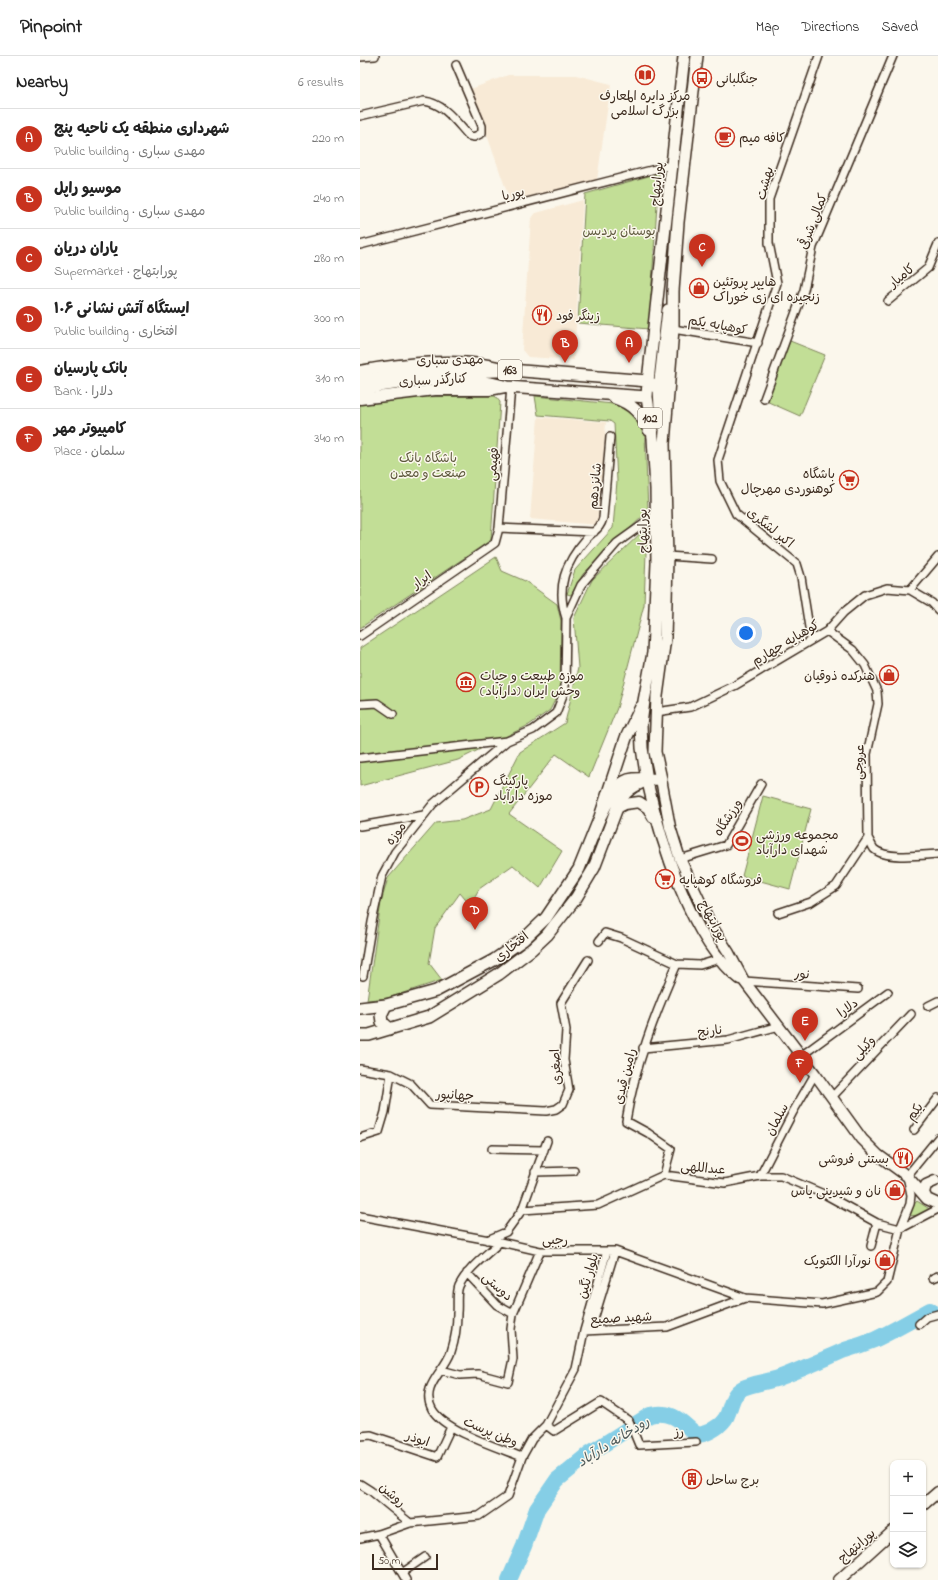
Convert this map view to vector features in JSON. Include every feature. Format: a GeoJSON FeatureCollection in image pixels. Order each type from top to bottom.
{"type":"FeatureCollection","features":[{"type":"Feature","properties":{"kind":"main road","name":"پورابتهاج"},"geometry":{"type":"LineString","coordinates":[[684,56],[647,397],[652,438],[656,515],[653,653],[644,701],[642,748],[656,823],[668,858],[704,935],[729,970],[744,981]]}},
{"type":"Feature","properties":{"kind":"main road","name":"پورابتهاج"},"geometry":{"type":"LineString","coordinates":[[697,56],[684,166],[673,291],[673,329],[664,444],[667,556],[665,638],[657,696],[655,752],[670,827],[680,859],[711,925],[729,952],[744,981],[816,1074],[862,1139],[878,1155],[907,1176]]}},
{"type":"Feature","properties":{"kind":"main road"},"geometry":{"type":"LineString","coordinates":[[680,82],[694,83]]}},
{"type":"Feature","properties":{"kind":"main road"},"geometry":{"type":"LineString","coordinates":[[671,165],[684,166]]}},
{"type":"Feature","properties":{"kind":"main road"},"geometry":{"type":"LineString","coordinates":[[664,444],[659,417],[659,389],[666,319],[673,291]]}},
{"type":"Feature","properties":{"kind":"main road","name":"کنارگذر سباری"},"geometry":{"type":"LineString","coordinates":[[360,371],[402,365],[435,363],[491,364],[510,370]]}},
{"type":"Feature","properties":{"kind":"main road","name":"مهدی سباری"},"geometry":{"type":"LineString","coordinates":[[360,381],[434,371],[490,372],[510,370],[648,381]]}},
{"type":"Feature","properties":{"kind":"main road"},"geometry":{"type":"LineString","coordinates":[[563,392],[565,375]]}},
{"type":"Feature","properties":{"kind":"main road","name":"163"},"geometry":{"type":"LineString","coordinates":[[360,390],[404,383],[441,381],[489,382],[510,387],[647,397]]}},
{"type":"Feature","properties":{"kind":"main road"},"geometry":{"type":"LineString","coordinates":[[648,381],[659,389]]}},
{"type":"Feature","properties":{"kind":"main road","name":"کنارگذر سباری"},"geometry":{"type":"LineString","coordinates":[[360,399],[405,392],[489,390],[510,387]]}},
{"type":"Feature","properties":{"kind":"main road"},"geometry":{"type":"LineString","coordinates":[[603,394],[623,400],[640,413],[652,438]]}},
{"type":"Feature","properties":{"kind":"main road"},"geometry":{"type":"LineString","coordinates":[[600,817],[626,738],[644,701],[647,704],[652,704],[657,696]]}},
{"type":"Feature","properties":{"kind":"main road"},"geometry":{"type":"LineString","coordinates":[[600,817],[617,788],[624,782],[633,779],[661,779]]}},
{"type":"Feature","properties":{"kind":"main road","name":"افتخاری"},"geometry":{"type":"LineString","coordinates":[[360,1035],[369,1035],[390,1030],[430,1017],[499,974],[532,949],[549,932],[576,898],[594,868],[617,808],[626,792],[632,787],[647,780]]}},
{"type":"Feature","properties":{"kind":"main road"},"geometry":{"type":"LineString","coordinates":[[617,808],[625,804],[639,802],[648,808],[656,823]]}},
{"type":"Feature","properties":{"kind":"main road","name":"افتخاری"},"geometry":{"type":"LineString","coordinates":[[360,1008],[386,1005],[436,991],[494,960],[523,940],[546,918],[579,869],[600,817]]}},
{"type":"Feature","properties":{"kind":"main road"},"geometry":{"type":"LineString","coordinates":[[540,924],[549,932]]}},
{"type":"Feature","properties":{"kind":"main road"},"geometry":{"type":"LineString","coordinates":[[386,1005],[381,1015],[382,1022],[390,1030]]}},
{"type":"Feature","properties":{"kind":"main road","name":"102"},"geometry":{"type":"LineString","coordinates":[[907,1176],[936,1182]]}},
{"type":"Feature","properties":{"kind":"main road","name":"102"},"geometry":{"type":"LineString","coordinates":[[907,1176],[927,1200]]}},
{"type":"Feature","properties":{"kind":"main road"},"geometry":{"type":"LineString","coordinates":[[936,1182],[929,1183],[924,1189],[927,1200],[938,1204]]}},
{"type":"Feature","properties":{"kind":"main road"},"geometry":{"type":"LineString","coordinates":[[926,1502],[938,1492]]}},
{"type":"Feature","properties":{"kind":"main road","name":"پورابتهاج"},"geometry":{"type":"LineString","coordinates":[[839,1580],[892,1532]]}},
{"type":"Feature","properties":{"kind":"street"},"geometry":{"type":"LineString","coordinates":[[360,57],[375,56]]}},
{"type":"Feature","properties":{"kind":"street","name":"بهشت"},"geometry":{"type":"LineString","coordinates":[[758,343],[777,283],[769,243],[770,199],[819,56]]}},
{"type":"Feature","properties":{"kind":"street","name":"کمالی شرقی"},"geometry":{"type":"LineString","coordinates":[[764,399],[804,290],[813,247],[893,56]]}},
{"type":"Feature","properties":{"kind":"street"},"geometry":{"type":"LineString","coordinates":[[360,116],[424,101],[432,102],[441,107],[469,136],[482,133],[482,126],[456,65]]}},
{"type":"Feature","properties":{"kind":"street","name":"پوریا"},"geometry":{"type":"LineString","coordinates":[[360,245],[671,165]]}},
{"type":"Feature","properties":{"kind":"street","name":"کامیار"},"geometry":{"type":"LineString","coordinates":[[888,301],[928,268],[938,244]]}},
{"type":"Feature","properties":{"kind":"street","name":"کوهپایه یکم"},"geometry":{"type":"LineString","coordinates":[[673,329],[758,343]]}},
{"type":"Feature","properties":{"kind":"street","name":"اکبر لشگری"},"geometry":{"type":"LineString","coordinates":[[758,343],[718,460],[720,481],[736,514],[797,564],[801,577],[811,640]]}},
{"type":"Feature","properties":{"kind":"street","name":"فهیمی"},"geometry":{"type":"LineString","coordinates":[[495,543],[499,528],[510,387]]}},
{"type":"Feature","properties":{"kind":"street","name":"شانزدهم"},"geometry":{"type":"LineString","coordinates":[[566,618],[562,605],[564,571],[575,553],[594,532],[601,527],[610,437]]}},
{"type":"Feature","properties":{"kind":"street"},"geometry":{"type":"LineString","coordinates":[[360,758],[507,741],[533,730],[556,713],[565,690],[566,618],[581,585],[616,543],[656,515]]}},
{"type":"Feature","properties":{"kind":"street"},"geometry":{"type":"LineString","coordinates":[[499,528],[594,532]]}},
{"type":"Feature","properties":{"kind":"street","name":"ابرار"},"geometry":{"type":"LineString","coordinates":[[360,636],[495,543]]}},
{"type":"Feature","properties":{"kind":"street"},"geometry":{"type":"LineString","coordinates":[[667,556],[712,559]]}},
{"type":"Feature","properties":{"kind":"street"},"geometry":{"type":"LineString","coordinates":[[910,590],[938,557]]}},
{"type":"Feature","properties":{"kind":"street","name":"کوهپایه چهارم"},"geometry":{"type":"LineString","coordinates":[[656,712],[690,707],[736,685],[827,632],[844,612],[864,595],[887,588],[910,590],[932,603],[938,610]]}},
{"type":"Feature","properties":{"kind":"street","name":"عروجی"},"geometry":{"type":"LineString","coordinates":[[827,632],[854,650],[865,665],[877,691],[878,704],[867,754],[868,838]]}},
{"type":"Feature","properties":{"kind":"street"},"geometry":{"type":"LineString","coordinates":[[360,704],[377,703],[393,714]]}},
{"type":"Feature","properties":{"kind":"street","name":"موزه"},"geometry":{"type":"LineString","coordinates":[[363,976],[372,922],[382,876],[395,852],[433,804],[507,741]]}},
{"type":"Feature","properties":{"kind":"street","name":"ورزشگاه"},"geometry":{"type":"LineString","coordinates":[[680,859],[726,845],[761,784]]}},
{"type":"Feature","properties":{"kind":"street"},"geometry":{"type":"LineString","coordinates":[[360,826],[424,816]]}},
{"type":"Feature","properties":{"kind":"street"},"geometry":{"type":"LineString","coordinates":[[778,913],[811,902],[836,886],[868,838],[875,850],[887,855],[913,856],[938,854]]}},
{"type":"Feature","properties":{"kind":"street"},"geometry":{"type":"LineString","coordinates":[[600,941],[605,933],[621,938],[677,964],[700,965],[720,959]]}},
{"type":"Feature","properties":{"kind":"street","name":"اصغری"},"geometry":{"type":"LineString","coordinates":[[489,1108],[546,1111],[556,1109],[563,1104],[569,1090],[564,1060],[566,1030],[561,1003],[588,960]]}},
{"type":"Feature","properties":{"kind":"street","name":"رامین قیدی"},"geometry":{"type":"LineString","coordinates":[[664,1175],[671,1149],[648,1133],[626,1121],[643,1048],[677,964]]}},
{"type":"Feature","properties":{"kind":"street","name":"نور"},"geometry":{"type":"LineString","coordinates":[[744,981],[858,989]]}},
{"type":"Feature","properties":{"kind":"street","name":"دلارا"},"geometry":{"type":"LineString","coordinates":[[801,1056],[888,992]]}},
{"type":"Feature","properties":{"kind":"street"},"geometry":{"type":"LineString","coordinates":[[928,1006],[938,1001]]}},
{"type":"Feature","properties":{"kind":"street","name":"وکیلی"},"geometry":{"type":"LineString","coordinates":[[832,1097],[911,1014]]}},
{"type":"Feature","properties":{"kind":"street","name":"نارنج"},"geometry":{"type":"LineString","coordinates":[[643,1048],[728,1040],[779,1026]]}},
{"type":"Feature","properties":{"kind":"street","name":"جهانپور"},"geometry":{"type":"LineString","coordinates":[[360,1069],[391,1074],[411,1084],[430,1105],[489,1108]]}},
{"type":"Feature","properties":{"kind":"street"},"geometry":{"type":"LineString","coordinates":[[360,1138],[379,1132],[385,1112],[391,1074]]}},
{"type":"Feature","properties":{"kind":"street","name":"سلمان"},"geometry":{"type":"LineString","coordinates":[[760,1176],[793,1112],[816,1074]]}},
{"type":"Feature","properties":{"kind":"street","name":"یکم"},"geometry":{"type":"LineString","coordinates":[[914,1130],[936,1107],[938,1098]]}},
{"type":"Feature","properties":{"kind":"street"},"geometry":{"type":"LineString","coordinates":[[907,1176],[938,1138]]}},
{"type":"Feature","properties":{"kind":"street"},"geometry":{"type":"LineString","coordinates":[[486,1240],[506,1232],[522,1210],[547,1141]]}},
{"type":"Feature","properties":{"kind":"street"},"geometry":{"type":"LineString","coordinates":[[492,1149],[544,1150]]}},
{"type":"Feature","properties":{"kind":"street"},"geometry":{"type":"LineString","coordinates":[[535,1172],[574,1171]]}},
{"type":"Feature","properties":{"kind":"street","name":"عبداللهی"},"geometry":{"type":"LineString","coordinates":[[522,1210],[598,1205],[664,1175],[725,1182],[760,1176],[781,1176],[826,1195],[877,1223],[900,1229]]}},
{"type":"Feature","properties":{"kind":"street","name":"شهید صمیع"},"geometry":{"type":"LineString","coordinates":[[360,1538],[379,1534],[410,1523],[479,1516],[508,1496],[522,1457],[532,1440],[546,1425],[576,1369],[587,1330],[667,1327],[746,1298],[822,1304],[877,1292],[887,1282],[900,1229],[910,1204],[911,1195],[907,1176]]}},
{"type":"Feature","properties":{"kind":"street"},"geometry":{"type":"LineString","coordinates":[[900,1229],[938,1209]]}},
{"type":"Feature","properties":{"kind":"street","name":"رجبی"},"geometry":{"type":"LineString","coordinates":[[360,1216],[540,1251],[615,1251],[746,1298]]}},
{"type":"Feature","properties":{"kind":"street"},"geometry":{"type":"LineString","coordinates":[[871,1246],[877,1223]]}},
{"type":"Feature","properties":{"kind":"street","name":"وطن پرست"},"geometry":{"type":"LineString","coordinates":[[500,1242],[468,1273],[458,1287],[456,1323],[451,1351],[429,1389],[429,1400],[435,1413],[451,1427],[522,1457]]}},
{"type":"Feature","properties":{"kind":"street"},"geometry":{"type":"LineString","coordinates":[[441,1370],[460,1375],[478,1374],[508,1382],[513,1359],[510,1329],[513,1314],[540,1251]]}},
{"type":"Feature","properties":{"kind":"street","name":"بلوار نگین"},"geometry":{"type":"LineString","coordinates":[[587,1330],[607,1251]]}},
{"type":"Feature","properties":{"kind":"street"},"geometry":{"type":"LineString","coordinates":[[587,1330],[615,1251]]}},
{"type":"Feature","properties":{"kind":"street","name":"دوستی"},"geometry":{"type":"LineString","coordinates":[[468,1273],[497,1305],[513,1314]]}},
{"type":"Feature","properties":{"kind":"street"},"geometry":{"type":"LineString","coordinates":[[919,1324],[927,1317],[938,1314]]}},
{"type":"Feature","properties":{"kind":"street","name":"رز"},"geometry":{"type":"LineString","coordinates":[[546,1425],[554,1431],[601,1402],[629,1421],[639,1446],[696,1442]]}},
{"type":"Feature","properties":{"kind":"street","name":"ابوذر"},"geometry":{"type":"LineString","coordinates":[[360,1436],[371,1435],[437,1457],[451,1427]]}},
{"type":"Feature","properties":{"kind":"street","name":"روشن"},"geometry":{"type":"LineString","coordinates":[[360,1484],[371,1491],[410,1523]]}},
{"type":"Feature","properties":{"kind":"street"},"geometry":{"type":"LineString","coordinates":[[379,1534],[406,1580]]}},
{"type":"Feature","properties":{"kind":"street"},"geometry":{"type":"LineString","coordinates":[[402,1573],[426,1557]]}},
{"type":"Feature","properties":{"kind":"shaded area"},"geometry":{"type":"Polygon","coordinates":[[[508,75],[576,75],[611,84],[597,180],[510,201],[471,89],[508,75]]]}},
{"type":"Feature","properties":{"kind":"shaded area"},"geometry":{"type":"Polygon","coordinates":[[[583,200],[574,360],[528,357],[522,350],[531,218],[536,213],[583,200]]]}},
{"type":"Feature","properties":{"kind":"shaded area"},"geometry":{"type":"Polygon","coordinates":[[[538,417],[606,422],[598,525],[530,519],[538,417]]]}},
{"type":"Feature","properties":{"kind":"green space","name":"بوستان پردیس"},"geometry":{"type":"Polygon","coordinates":[[[659,173],[649,329],[578,323],[585,194],[659,173]]]}},
{"type":"Feature","properties":{"kind":"green space"},"geometry":{"type":"Polygon","coordinates":[[[790,341],[825,355],[800,416],[766,401],[790,341]]]}},
{"type":"Feature","properties":{"kind":"green space","name":"باشگاه بانک صنعت و معدن"},"geometry":{"type":"Polygon","coordinates":[[[495,396],[500,402],[491,540],[360,628],[360,404],[399,397],[495,396]]]}},
{"type":"Feature","properties":{"kind":"green space"},"geometry":{"type":"Polygon","coordinates":[[[535,396],[613,404],[632,410],[645,435],[648,511],[583,574],[571,595],[567,594],[575,570],[613,528],[617,481],[614,424],[610,421],[538,415],[535,396]]]}},
{"type":"Feature","properties":{"kind":"green space"},"geometry":{"type":"Polygon","coordinates":[[[647,527],[644,605],[617,708],[589,777],[556,754],[509,814],[562,851],[540,888],[513,865],[479,889],[470,905],[460,893],[435,928],[429,963],[442,980],[388,998],[367,1000],[381,902],[388,878],[436,823],[462,820],[491,809],[520,752],[565,723],[578,668],[574,618],[592,580],[647,527]]]}},
{"type":"Feature","properties":{"kind":"green space"},"geometry":{"type":"Polygon","coordinates":[[[496,557],[502,571],[525,581],[557,604],[561,621],[560,690],[550,710],[529,725],[458,760],[360,786],[360,648],[496,557]]]}},
{"type":"Feature","properties":{"kind":"green space"},"geometry":{"type":"Polygon","coordinates":[[[763,796],[811,809],[790,889],[742,876],[763,796]]]}},
{"type":"Feature","properties":{"kind":"green space"},"geometry":{"type":"Polygon","coordinates":[[[917,1201],[931,1210],[920,1215],[908,1216],[912,1207],[917,1201]]]}},
{"type":"Feature","properties":{"kind":"waterway","name":"رودخانه دارآباد"},"geometry":{"type":"LineString","coordinates":[[509,1580],[524,1546],[537,1509],[557,1480],[590,1453],[650,1415],[670,1415],[684,1423],[698,1434],[707,1433],[715,1429],[724,1420],[734,1396],[739,1390],[776,1379],[845,1350],[874,1340],[930,1310]]}},
{"type":"Feature","properties":{"kind":"place","name":"مرکز دایره المعارف بزرگ اسلامی"},"geometry":{"type":"Point","coordinates":[645,75]}},
{"type":"Feature","properties":{"kind":"place","name":"جنگلبانی"},"geometry":{"type":"Point","coordinates":[702,78]}},
{"type":"Feature","properties":{"kind":"place","name":"کافه میم"},"geometry":{"type":"Point","coordinates":[725,137]}},
{"type":"Feature","properties":{"kind":"place","name":"یاران دریان"},"geometry":{"type":"Point","coordinates":[702,267]}},
{"type":"Feature","properties":{"kind":"place","name":"هایپر پروتئین زنجیره ای زی خوراک"},"geometry":{"type":"Point","coordinates":[699,288]}},
{"type":"Feature","properties":{"kind":"place","name":"زینگر فود"},"geometry":{"type":"Point","coordinates":[542,315]}},
{"type":"Feature","properties":{"kind":"place","name":"موسیو راپل"},"geometry":{"type":"Point","coordinates":[565,363]}},
{"type":"Feature","properties":{"kind":"place","name":"شهرداری منطقه یک ناحیه پنج"},"geometry":{"type":"Point","coordinates":[629,363]}},
{"type":"Feature","properties":{"kind":"place","name":"باشگاه کوهنوردی مهرچال"},"geometry":{"type":"Point","coordinates":[849,480]}},
{"type":"Feature","properties":{"kind":"place","name":"هنرکده ذوقیان"},"geometry":{"type":"Point","coordinates":[889,675]}},
{"type":"Feature","properties":{"kind":"place","name":"موزه طبیعت و حیات وحش ایران (دارآباد)"},"geometry":{"type":"Point","coordinates":[466,682]}},
{"type":"Feature","properties":{"kind":"place","name":"پارکینگ موزه دارآباد"},"geometry":{"type":"Point","coordinates":[479,787]}},
{"type":"Feature","properties":{"kind":"place","name":"مجموعه ورزشی شهدای دارآباد"},"geometry":{"type":"Point","coordinates":[742,841]}},
{"type":"Feature","properties":{"kind":"place","name":"فروشگاه کوهپایه"},"geometry":{"type":"Point","coordinates":[665,879]}},
{"type":"Feature","properties":{"kind":"place","name":"ایستگاه آتش نشانی ۱۰۶"},"geometry":{"type":"Point","coordinates":[475,930]}},
{"type":"Feature","properties":{"kind":"place","name":"بانک پارسیان"},"geometry":{"type":"Point","coordinates":[805,1041]}},
{"type":"Feature","properties":{"kind":"place","name":"کامپیوتر مهر"},"geometry":{"type":"Point","coordinates":[800,1083]}},
{"type":"Feature","properties":{"kind":"place","name":"بستنی فروشی"},"geometry":{"type":"Point","coordinates":[903,1158]}},
{"type":"Feature","properties":{"kind":"place","name":"نان و شیرینی یاس"},"geometry":{"type":"Point","coordinates":[895,1190]}},
{"type":"Feature","properties":{"kind":"place","name":"نورآرا الکتویک"},"geometry":{"type":"Point","coordinates":[885,1260]}},
{"type":"Feature","properties":{"kind":"place","name":"برج ساحل"},"geometry":{"type":"Point","coordinates":[692,1479]}}]}
